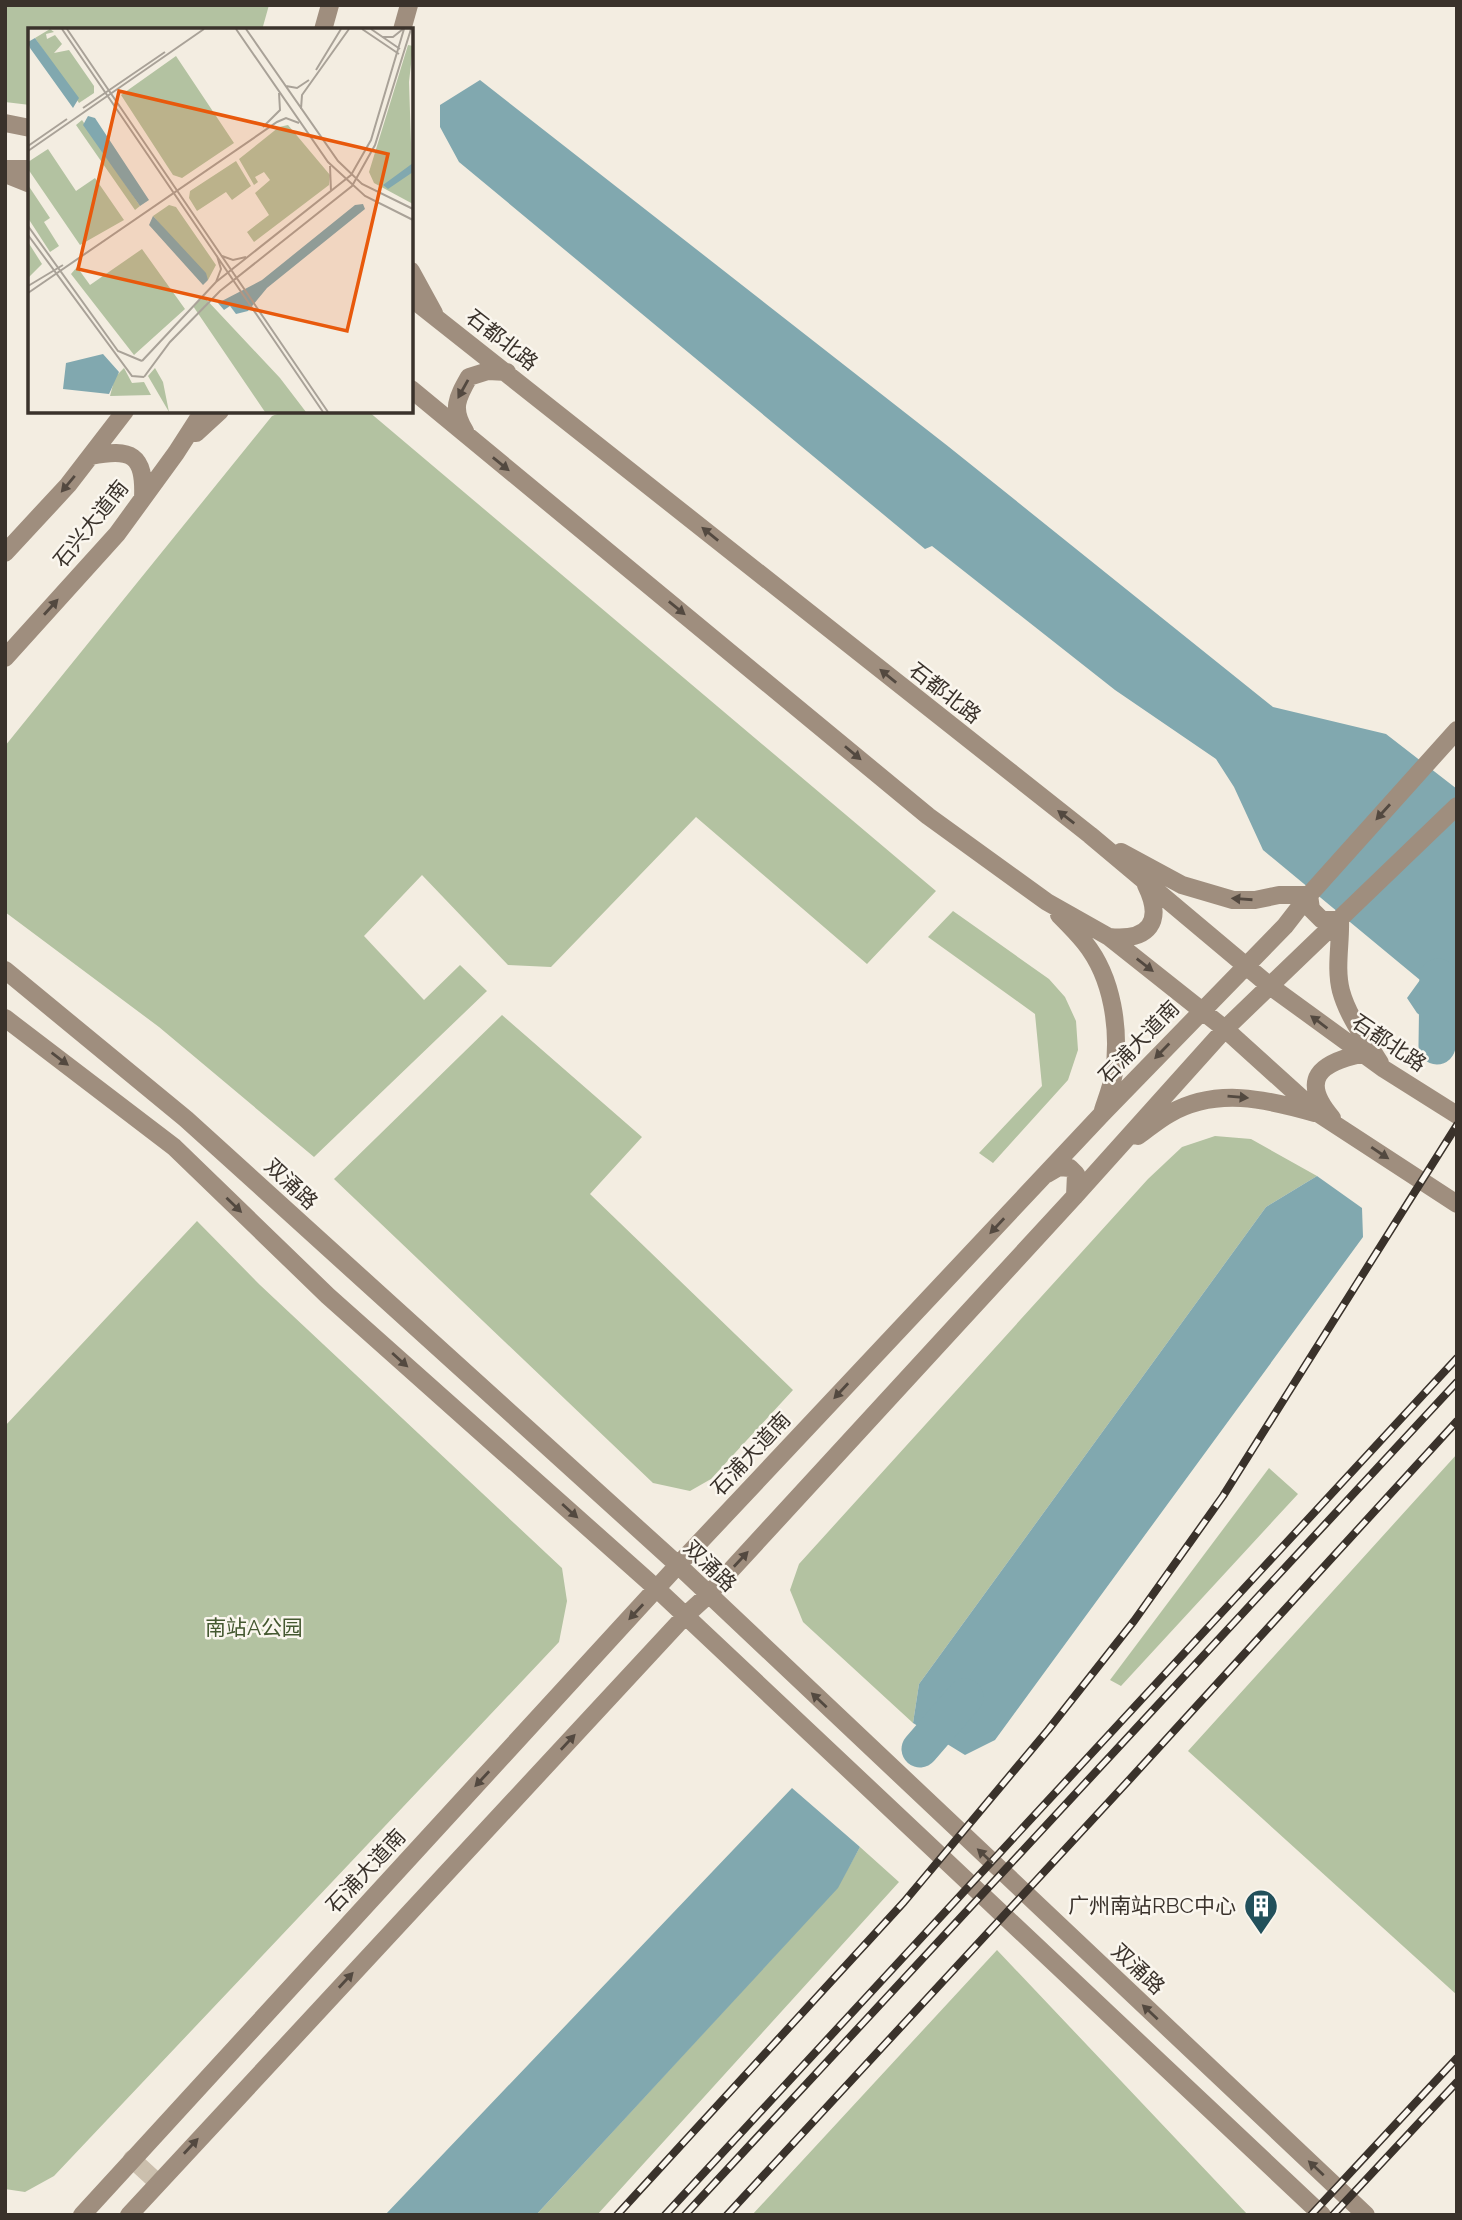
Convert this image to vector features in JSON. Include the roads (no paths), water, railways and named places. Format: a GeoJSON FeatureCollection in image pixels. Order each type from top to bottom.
{"type":"FeatureCollection","features":[{"type":"Feature","properties":{"kind":"main road"},"geometry":{"type":"LineString","coordinates":[[324,28],[330,5]]}},
{"type":"Feature","properties":{"kind":"main road"},"geometry":{"type":"LineString","coordinates":[[403,28],[409,5]]}},
{"type":"Feature","properties":{"kind":"main road"},"geometry":{"type":"LineString","coordinates":[[5,123],[28,128]]}},
{"type":"Feature","properties":{"kind":"main road"},"geometry":{"type":"LineString","coordinates":[[5,171],[28,169]]}},
{"type":"Feature","properties":{"kind":"main road"},"geometry":{"type":"LineString","coordinates":[[5,171],[28,177]]}},
{"type":"Feature","properties":{"kind":"main road"},"geometry":{"type":"LineString","coordinates":[[5,171],[28,183]]}},
{"type":"Feature","properties":{"kind":"main road"},"geometry":{"type":"LineString","coordinates":[[413,275],[438,319]]}},
{"type":"Feature","properties":{"kind":"main road","name":"石都北路"},"geometry":{"type":"LineString","coordinates":[[413,300],[507,372],[1090,835],[1270,986],[1361,1054],[1457,1115]]}},
{"type":"Feature","properties":{"kind":"main road"},"geometry":{"type":"LineString","coordinates":[[467,436],[457,419],[457,399],[469,377],[488,371],[507,372]]}},
{"type":"Feature","properties":{"kind":"main road"},"geometry":{"type":"LineString","coordinates":[[413,391],[928,816],[1047,902],[1110,937],[1225,1029],[1319,1114],[1457,1204]]}},
{"type":"Feature","properties":{"kind":"main road","name":"石兴大道南"},"geometry":{"type":"LineString","coordinates":[[5,553],[68,485],[123,413]]}},
{"type":"Feature","properties":{"kind":"main road","name":"石兴大道南"},"geometry":{"type":"LineString","coordinates":[[5,658],[117,534],[202,413]]}},
{"type":"Feature","properties":{"kind":"main road"},"geometry":{"type":"LineString","coordinates":[[176,453],[218,413]]}},
{"type":"Feature","properties":{"kind":"main road"},"geometry":{"type":"LineString","coordinates":[[91,456],[115,451],[127,452],[139,465],[144,480],[143,498]]}},
{"type":"Feature","properties":{"kind":"main road","name":"石浦大道南"},"geometry":{"type":"LineString","coordinates":[[82,2215],[678,1565],[1102,1114],[1285,926],[1309,895],[1457,730]]}},
{"type":"Feature","properties":{"kind":"main road"},"geometry":{"type":"LineString","coordinates":[[129,2215],[685,1616],[708,1595],[1225,1029],[1457,806]]}},
{"type":"Feature","properties":{"kind":"main road"},"geometry":{"type":"LineString","coordinates":[[1090,835],[1182,885],[1233,900],[1309,895],[1311,909],[1322,920],[1340,920]]}},
{"type":"Feature","properties":{"kind":"main road"},"geometry":{"type":"LineString","coordinates":[[1110,937],[1128,939],[1140,935],[1149,925],[1155,912],[1153,900],[1144,881]]}},
{"type":"Feature","properties":{"kind":"main road"},"geometry":{"type":"LineString","coordinates":[[1047,902],[1087,944],[1105,978],[1115,1018],[1117,1047],[1114,1076],[1102,1114]]}},
{"type":"Feature","properties":{"kind":"main road"},"geometry":{"type":"LineString","coordinates":[[1340,920],[1340,989],[1349,1013],[1384,1069]]}},
{"type":"Feature","properties":{"kind":"main road","name":"双涌路"},"geometry":{"type":"LineString","coordinates":[[5,970],[186,1119],[678,1565],[1366,2215]]}},
{"type":"Feature","properties":{"kind":"main road"},"geometry":{"type":"LineString","coordinates":[[5,1018],[174,1147],[328,1296],[657,1589],[1322,2215]]}},
{"type":"Feature","properties":{"kind":"main road"},"geometry":{"type":"LineString","coordinates":[[1341,1128],[1321,1104],[1316,1082],[1325,1065],[1361,1054]]}},
{"type":"Feature","properties":{"kind":"main road"},"geometry":{"type":"LineString","coordinates":[[1112,1154],[1171,1113],[1203,1100],[1231,1096],[1284,1104],[1319,1114]]}},
{"type":"Feature","properties":{"kind":"main road"},"geometry":{"type":"LineString","coordinates":[[1044,1176],[1059,1167],[1070,1168],[1076,1174],[1075,1196]]}},
{"type":"Feature","properties":{"kind":"street"},"geometry":{"type":"LineString","coordinates":[[132,2159],[157,2182]]}},
{"type":"Feature","properties":{"kind":"water"},"geometry":{"type":"Polygon","coordinates":[[[480,80],[949,447],[1273,707],[1386,734],[1457,789],[1457,1044],[1417,1013],[1407,998],[1420,980],[1263,850],[1234,787],[1216,759],[1115,690],[932,546],[925,549],[459,162],[440,127],[440,105],[480,80]]]}},
{"type":"Feature","properties":{"kind":"water"},"geometry":{"type":"Polygon","coordinates":[[[1317,1176],[1362,1208],[1363,1237],[995,1740],[965,1755],[913,1723],[919,1684],[1266,1207],[1317,1176]]]}},
{"type":"Feature","properties":{"kind":"water"},"geometry":{"type":"Polygon","coordinates":[[[792,1788],[860,1847],[838,1888],[536,2215],[385,2215],[792,1788]]]}},
{"type":"Feature","properties":{"kind":"waterway"},"geometry":{"type":"LineString","coordinates":[[1437,1046],[1438,977]]}},
{"type":"Feature","properties":{"kind":"waterway"},"geometry":{"type":"LineString","coordinates":[[920,1749],[965,1697]]}},
{"type":"Feature","properties":{"kind":"railway"},"geometry":{"type":"LineString","coordinates":[[617,2215],[904,1902],[1048,1730],[1134,1621],[1223,1496],[1457,1125]]}},
{"type":"Feature","properties":{"kind":"railway"},"geometry":{"type":"LineString","coordinates":[[665,2215],[1457,1358]]}},
{"type":"Feature","properties":{"kind":"railway"},"geometry":{"type":"LineString","coordinates":[[685,2215],[1457,1382]]}},
{"type":"Feature","properties":{"kind":"railway"},"geometry":{"type":"LineString","coordinates":[[727,2215],[1457,1421]]}},
{"type":"Feature","properties":{"kind":"railway"},"geometry":{"type":"LineString","coordinates":[[1311,2215],[1457,2058]]}},
{"type":"Feature","properties":{"kind":"railway"},"geometry":{"type":"LineString","coordinates":[[1333,2215],[1457,2082]]}},
{"type":"Feature","properties":{"kind":"place","name":"广州南站RBC中心"},"geometry":{"type":"Point","coordinates":[1261,1936]}},
{"type":"Feature","properties":{"kind":"park label","name":"南站A公园"},"geometry":{"type":"Point","coordinates":[254,1628]}}]}
